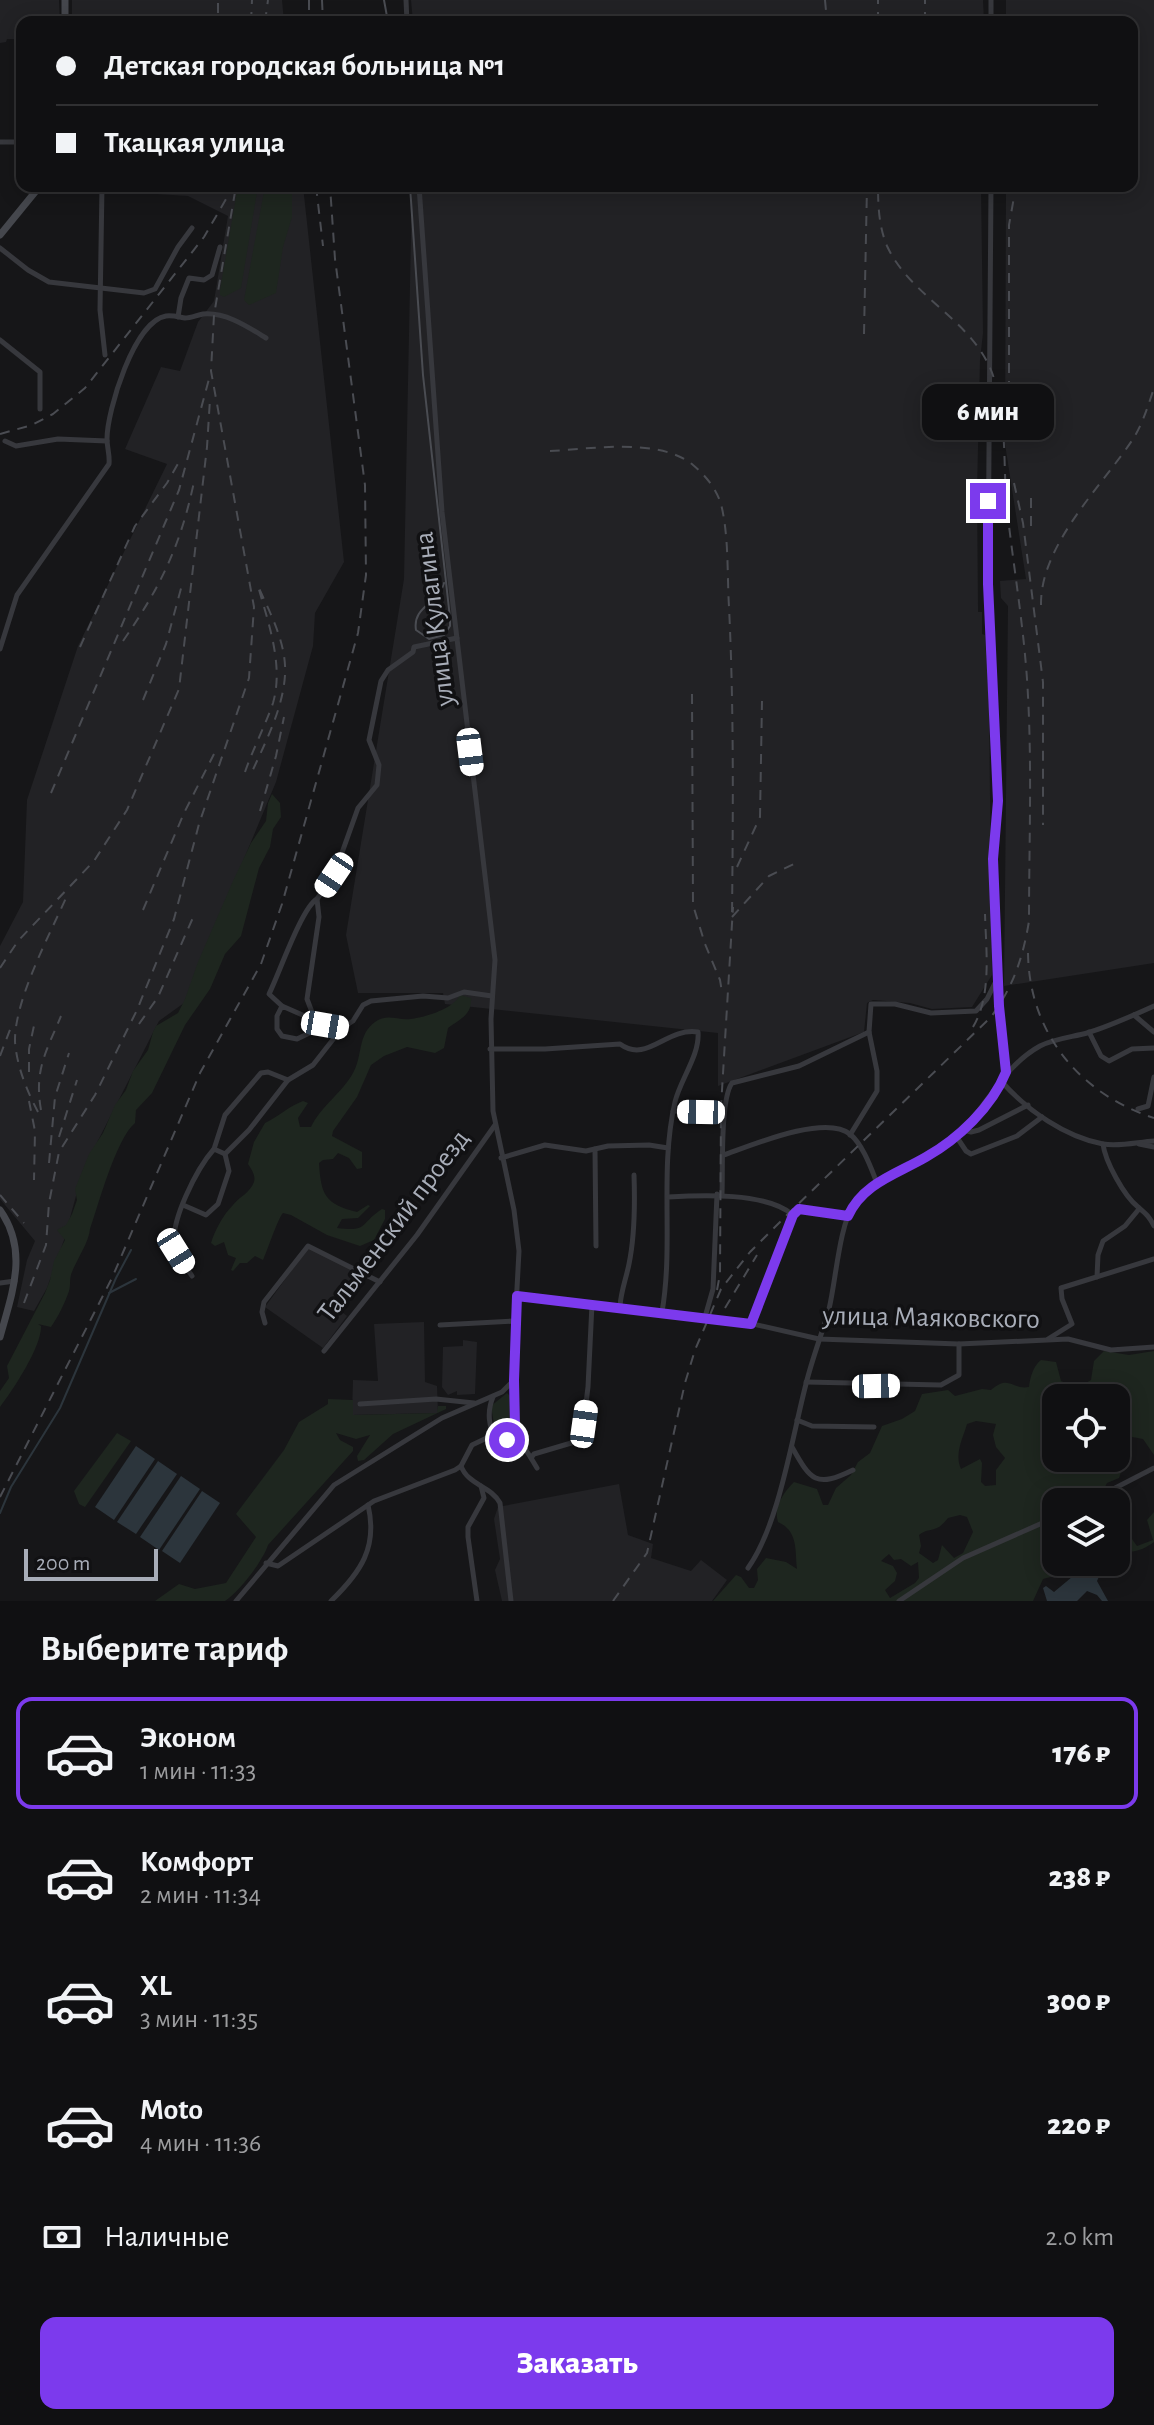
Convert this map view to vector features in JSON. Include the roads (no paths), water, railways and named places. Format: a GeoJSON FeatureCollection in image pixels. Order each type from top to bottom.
{"type":"FeatureCollection","features":[{"type":"Feature","properties":{"kind":"main road"},"geometry":{"type":"LineString","coordinates":[[0,235],[35,192]]}},
{"type":"Feature","properties":{"kind":"main road"},"geometry":{"type":"LineString","coordinates":[[0,1210],[15,1239],[17,1261],[15,1281],[0,1337]]}},
{"type":"Feature","properties":{"kind":"street"},"geometry":{"type":"LineString","coordinates":[[102,192],[100,310],[105,355]]}},
{"type":"Feature","properties":{"kind":"street","name":"улица Кулагина"},"geometry":{"type":"LineString","coordinates":[[419,192],[442,512],[495,960],[490,1049],[495,1125],[518,1235],[514,1432]]}},
{"type":"Feature","properties":{"kind":"street"},"geometry":{"type":"LineString","coordinates":[[748,1568],[763,1545],[792,1446],[806,1382],[828,1311],[848,1216],[854,1203],[863,1193],[928,1156],[963,1130],[1002,1082],[1006,1072],[993,859],[998,801],[988,584],[991,192]]}},
{"type":"Feature","properties":{"kind":"street"},"geometry":{"type":"LineString","coordinates":[[0,248],[49,282],[144,293],[155,289],[192,228]]}},
{"type":"Feature","properties":{"kind":"street"},"geometry":{"type":"LineString","coordinates":[[178,317],[189,278],[204,280],[212,275],[220,247]]}},
{"type":"Feature","properties":{"kind":"street"},"geometry":{"type":"LineString","coordinates":[[0,649],[17,595],[109,464],[107,441],[128,358],[145,331],[167,315],[188,318],[202,314],[224,317],[266,338]]}},
{"type":"Feature","properties":{"kind":"street"},"geometry":{"type":"LineString","coordinates":[[0,340],[40,372],[40,409]]}},
{"type":"Feature","properties":{"kind":"street"},"geometry":{"type":"LineString","coordinates":[[5,441],[16,446],[58,439],[107,441]]}},
{"type":"Feature","properties":{"kind":"street"},"geometry":{"type":"LineString","coordinates":[[457,638],[414,647],[413,652],[384,675],[369,740],[379,765],[377,785],[358,808],[334,875],[309,906],[269,994],[282,1006],[325,1025],[342,1028],[347,1027],[363,1005],[371,1001],[423,996],[448,998],[464,992],[492,996]]}},
{"type":"Feature","properties":{"kind":"street"},"geometry":{"type":"LineString","coordinates":[[315,1020],[307,999],[319,917],[317,899]]}},
{"type":"Feature","properties":{"kind":"street"},"geometry":{"type":"LineString","coordinates":[[850,1135],[877,1091],[877,1071],[869,1032],[871,1004],[895,1004],[931,1013],[976,1011],[987,999],[998,976]]}},
{"type":"Feature","properties":{"kind":"street"},"geometry":{"type":"LineString","coordinates":[[282,1006],[276,1025],[282,1036],[297,1039],[325,1025]]}},
{"type":"Feature","properties":{"kind":"street"},"geometry":{"type":"LineString","coordinates":[[1006,1072],[1043,1045],[1089,1032],[1154,1006]]}},
{"type":"Feature","properties":{"kind":"street"},"geometry":{"type":"LineString","coordinates":[[1134,1015],[1154,1032]]}},
{"type":"Feature","properties":{"kind":"street"},"geometry":{"type":"LineString","coordinates":[[225,1154],[249,1130],[288,1080],[313,1065],[342,1028]]}},
{"type":"Feature","properties":{"kind":"street"},"geometry":{"type":"LineString","coordinates":[[490,1049],[533,1050],[620,1044],[627,1050],[641,1050],[657,1046],[661,1039],[672,1035],[696,1031],[699,1038],[675,1100],[668,1148],[667,1261],[662,1312]]}},
{"type":"Feature","properties":{"kind":"street"},"geometry":{"type":"LineString","coordinates":[[705,1317],[713,1289],[726,1094],[732,1083],[799,1066],[869,1032]]}},
{"type":"Feature","properties":{"kind":"street"},"geometry":{"type":"LineString","coordinates":[[1089,1032],[1101,1056],[1109,1061],[1132,1049],[1154,1048]]}},
{"type":"Feature","properties":{"kind":"street"},"geometry":{"type":"LineString","coordinates":[[192,1276],[175,1246],[183,1205],[203,1162],[214,1149],[225,1115],[261,1073],[268,1072],[288,1080]]}},
{"type":"Feature","properties":{"kind":"street"},"geometry":{"type":"LineString","coordinates":[[1138,1109],[1148,1106],[1154,1077]]}},
{"type":"Feature","properties":{"kind":"street"},"geometry":{"type":"LineString","coordinates":[[1002,1082],[1042,1117],[1062,1129],[1103,1144],[1154,1144]]}},
{"type":"Feature","properties":{"kind":"street"},"geometry":{"type":"LineString","coordinates":[[963,1130],[979,1130],[1028,1105]]}},
{"type":"Feature","properties":{"kind":"street"},"geometry":{"type":"LineString","coordinates":[[673,1111],[701,1112]]}},
{"type":"Feature","properties":{"kind":"street"},"geometry":{"type":"LineString","coordinates":[[956,1136],[966,1151],[975,1153],[1017,1136],[1042,1117]]}},
{"type":"Feature","properties":{"kind":"street","name":"Тальменский проезд"},"geometry":{"type":"LineString","coordinates":[[324,1351],[417,1235],[495,1125]]}},
{"type":"Feature","properties":{"kind":"street"},"geometry":{"type":"LineString","coordinates":[[724,1155],[796,1132],[837,1128],[850,1135],[878,1183]]}},
{"type":"Feature","properties":{"kind":"street"},"geometry":{"type":"LineString","coordinates":[[1103,1144],[1111,1168],[1139,1209],[1146,1211],[1154,1226]]}},
{"type":"Feature","properties":{"kind":"street"},"geometry":{"type":"LineString","coordinates":[[501,1158],[545,1145],[586,1151],[649,1145],[668,1148]]}},
{"type":"Feature","properties":{"kind":"street"},"geometry":{"type":"LineString","coordinates":[[214,1149],[225,1154]]}},
{"type":"Feature","properties":{"kind":"street"},"geometry":{"type":"LineString","coordinates":[[595,1149],[596,1246]]}},
{"type":"Feature","properties":{"kind":"street"},"geometry":{"type":"LineString","coordinates":[[183,1205],[204,1215],[214,1210],[229,1171],[225,1154]]}},
{"type":"Feature","properties":{"kind":"street"},"geometry":{"type":"LineString","coordinates":[[620,1306],[631,1255],[634,1175]]}},
{"type":"Feature","properties":{"kind":"street"},"geometry":{"type":"LineString","coordinates":[[668,1197],[720,1194],[782,1208],[793,1215]]}},
{"type":"Feature","properties":{"kind":"street"},"geometry":{"type":"LineString","coordinates":[[751,1324],[793,1215],[799,1209],[848,1216]]}},
{"type":"Feature","properties":{"kind":"street"},"geometry":{"type":"LineString","coordinates":[[1097,1277],[1098,1255],[1103,1241],[1125,1226],[1139,1209]]}},
{"type":"Feature","properties":{"kind":"street"},"geometry":{"type":"LineString","coordinates":[[265,1323],[262,1312],[264,1302],[308,1246],[380,1282]]}},
{"type":"Feature","properties":{"kind":"street"},"geometry":{"type":"LineString","coordinates":[[1047,1340],[1072,1324],[1061,1288],[1154,1259]]}},
{"type":"Feature","properties":{"kind":"street"},"geometry":{"type":"LineString","coordinates":[[0,1283],[15,1281]]}},
{"type":"Feature","properties":{"kind":"street","name":"улица Маяковского"},"geometry":{"type":"LineString","coordinates":[[517,1296],[705,1317],[819,1339],[959,1344],[1077,1340],[1111,1350],[1154,1347]]}},
{"type":"Feature","properties":{"kind":"street"},"geometry":{"type":"LineString","coordinates":[[531,1458],[539,1452],[580,1439],[588,1387],[592,1304]]}},
{"type":"Feature","properties":{"kind":"street"},"geometry":{"type":"LineString","coordinates":[[440,1325],[515,1321]]}},
{"type":"Feature","properties":{"kind":"street"},"geometry":{"type":"LineString","coordinates":[[806,1382],[941,1385],[959,1375],[959,1344]]}},
{"type":"Feature","properties":{"kind":"street"},"geometry":{"type":"LineString","coordinates":[[236,1601],[334,1485],[394,1450],[421,1430],[493,1397],[514,1380]]}},
{"type":"Feature","properties":{"kind":"street"},"geometry":{"type":"LineString","coordinates":[[493,1397],[489,1412],[493,1435],[497,1439],[507,1440],[514,1432],[537,1468]]}},
{"type":"Feature","properties":{"kind":"street"},"geometry":{"type":"LineString","coordinates":[[360,1404],[436,1399],[475,1403]]}},
{"type":"Feature","properties":{"kind":"street"},"geometry":{"type":"LineString","coordinates":[[797,1420],[812,1426],[874,1427]]}},
{"type":"Feature","properties":{"kind":"street"},"geometry":{"type":"LineString","coordinates":[[266,1563],[278,1566],[368,1505],[461,1466],[472,1445],[493,1435]]}},
{"type":"Feature","properties":{"kind":"street"},"geometry":{"type":"LineString","coordinates":[[792,1446],[807,1471],[819,1480],[831,1481],[853,1470]]}},
{"type":"Feature","properties":{"kind":"street"},"geometry":{"type":"LineString","coordinates":[[461,1466],[467,1478],[494,1494],[500,1503],[511,1601]]}},
{"type":"Feature","properties":{"kind":"street"},"geometry":{"type":"LineString","coordinates":[[1115,1488],[1154,1468]]}},
{"type":"Feature","properties":{"kind":"street"},"geometry":{"type":"LineString","coordinates":[[477,1601],[468,1527],[484,1501],[481,1485]]}},
{"type":"Feature","properties":{"kind":"street"},"geometry":{"type":"LineString","coordinates":[[331,1601],[357,1571],[371,1542],[368,1505]]}},
{"type":"Feature","properties":{"kind":"street"},"geometry":{"type":"LineString","coordinates":[[899,1601],[963,1558],[1042,1523]]}},
{"type":"Feature","properties":{"kind":"street"},"geometry":{"type":"LineString","coordinates":[[342,1590],[345,1601]]}},
{"type":"Feature","properties":{"kind":"waterway"},"geometry":{"type":"LineString","coordinates":[[0,1513],[11,1487],[60,1408],[131,1250]]}},
{"type":"Feature","properties":{"kind":"waterway"},"geometry":{"type":"LineString","coordinates":[[109,1293],[136,1279]]}},
{"type":"Feature","properties":{"kind":"tram line"},"geometry":{"type":"LineString","coordinates":[[384,0],[387,16]]}},
{"type":"Feature","properties":{"kind":"tram line"},"geometry":{"type":"LineString","coordinates":[[410,192],[423,375],[450,618],[450,626],[444,635],[429,639],[416,630],[416,622],[418,615],[437,596],[444,583]]}},
{"type":"Feature","properties":{"kind":"railway"},"geometry":{"type":"LineString","coordinates":[[251,16],[252,0]]}},
{"type":"Feature","properties":{"kind":"railway"},"geometry":{"type":"LineString","coordinates":[[266,16],[268,0]]}},
{"type":"Feature","properties":{"kind":"railway"},"geometry":{"type":"LineString","coordinates":[[309,0],[309,16]]}},
{"type":"Feature","properties":{"kind":"railway"},"geometry":{"type":"LineString","coordinates":[[322,0],[323,16]]}},
{"type":"Feature","properties":{"kind":"railway"},"geometry":{"type":"LineString","coordinates":[[825,0],[826,16]]}},
{"type":"Feature","properties":{"kind":"railway"},"geometry":{"type":"LineString","coordinates":[[878,0],[878,16]]}},
{"type":"Feature","properties":{"kind":"railway"},"geometry":{"type":"LineString","coordinates":[[925,0],[925,16]]}},
{"type":"Feature","properties":{"kind":"railway"},"geometry":{"type":"LineString","coordinates":[[218,3],[218,16]]}},
{"type":"Feature","properties":{"kind":"railway"},"geometry":{"type":"LineString","coordinates":[[24,1303],[46,1245],[49,1203],[59,1152],[95,1095],[137,1010],[174,919],[199,824],[249,678],[254,607],[211,371],[214,315],[235,192]]}},
{"type":"Feature","properties":{"kind":"railway"},"geometry":{"type":"LineString","coordinates":[[317,192],[323,246]]}},
{"type":"Feature","properties":{"kind":"railway"},"geometry":{"type":"LineString","coordinates":[[0,1497],[112,1278],[200,1073],[261,964],[282,904],[358,633],[366,575],[365,485],[335,259],[330,192]]}},
{"type":"Feature","properties":{"kind":"railway"},"geometry":{"type":"LineString","coordinates":[[864,334],[867,192]]}},
{"type":"Feature","properties":{"kind":"railway"},"geometry":{"type":"LineString","coordinates":[[613,1601],[647,1553],[685,1383],[695,1350],[721,1289],[750,1252],[991,1017],[1011,983],[1027,935],[1030,808],[1028,696],[1007,509],[999,397],[987,361],[975,343],[898,265],[882,231],[878,192]]}},
{"type":"Feature","properties":{"kind":"railway"},"geometry":{"type":"LineString","coordinates":[[1009,409],[1009,225],[1015,192]]}},
{"type":"Feature","properties":{"kind":"railway"},"geometry":{"type":"LineString","coordinates":[[0,434],[32,425],[53,414],[85,388],[204,237],[229,194]]}},
{"type":"Feature","properties":{"kind":"railway"},"geometry":{"type":"LineString","coordinates":[[51,793],[179,490],[209,379]]}},
{"type":"Feature","properties":{"kind":"railway"},"geometry":{"type":"LineString","coordinates":[[1041,605],[1043,583],[1061,539],[1133,439],[1154,388]]}},
{"type":"Feature","properties":{"kind":"railway"},"geometry":{"type":"LineString","coordinates":[[0,968],[18,941],[94,861],[127,810],[179,689],[210,399]]}},
{"type":"Feature","properties":{"kind":"railway"},"geometry":{"type":"LineString","coordinates":[[550,451],[604,447],[662,451],[679,456],[693,465],[710,482],[719,498],[727,542],[731,646],[732,917]]}},
{"type":"Feature","properties":{"kind":"railway"},"geometry":{"type":"LineString","coordinates":[[80,647],[135,526],[179,462]]}},
{"type":"Feature","properties":{"kind":"railway"},"geometry":{"type":"LineString","coordinates":[[123,641],[168,565],[194,482]]}},
{"type":"Feature","properties":{"kind":"railway"},"geometry":{"type":"LineString","coordinates":[[1014,483],[1023,523],[1043,682],[1043,825]]}},
{"type":"Feature","properties":{"kind":"railway"},"geometry":{"type":"LineString","coordinates":[[1031,494],[1031,526]]}},
{"type":"Feature","properties":{"kind":"railway"},"geometry":{"type":"LineString","coordinates":[[143,700],[166,644],[183,581]]}},
{"type":"Feature","properties":{"kind":"railway"},"geometry":{"type":"LineString","coordinates":[[245,772],[270,712],[276,689],[276,659],[258,586],[280,640],[285,675],[277,713],[251,774]]}},
{"type":"Feature","properties":{"kind":"railway"},"geometry":{"type":"LineString","coordinates":[[692,694],[693,905],[722,992]]}},
{"type":"Feature","properties":{"kind":"railway"},"geometry":{"type":"LineString","coordinates":[[737,867],[760,817],[762,701]]}},
{"type":"Feature","properties":{"kind":"railway"},"geometry":{"type":"LineString","coordinates":[[260,811],[284,717]]}},
{"type":"Feature","properties":{"kind":"railway"},"geometry":{"type":"LineString","coordinates":[[143,910],[184,813],[214,754]]}},
{"type":"Feature","properties":{"kind":"railway"},"geometry":{"type":"LineString","coordinates":[[732,917],[769,876],[796,863]]}},
{"type":"Feature","properties":{"kind":"railway"},"geometry":{"type":"LineString","coordinates":[[38,1112],[18,1061],[16,1026],[26,988],[66,898]]}},
{"type":"Feature","properties":{"kind":"railway"},"geometry":{"type":"LineString","coordinates":[[717,1290],[720,1274],[721,1107],[733,907]]}},
{"type":"Feature","properties":{"kind":"railway"},"geometry":{"type":"LineString","coordinates":[[139,1024],[158,997],[195,913]]}},
{"type":"Feature","properties":{"kind":"railway"},"geometry":{"type":"LineString","coordinates":[[973,1027],[985,987],[985,914]]}},
{"type":"Feature","properties":{"kind":"railway"},"geometry":{"type":"LineString","coordinates":[[1028,953],[1038,1009],[1049,1034],[1064,1056],[1103,1093],[1154,1118]]}},
{"type":"Feature","properties":{"kind":"railway"},"geometry":{"type":"LineString","coordinates":[[41,1110],[40,1072],[61,1016]]}},
{"type":"Feature","properties":{"kind":"railway"},"geometry":{"type":"LineString","coordinates":[[29,1072],[29,1049],[35,1021]]}},
{"type":"Feature","properties":{"kind":"railway"},"geometry":{"type":"LineString","coordinates":[[0,1056],[11,1027]]}},
{"type":"Feature","properties":{"kind":"railway"},"geometry":{"type":"LineString","coordinates":[[49,1163],[55,1097],[69,1053]]}},
{"type":"Feature","properties":{"kind":"railway"},"geometry":{"type":"LineString","coordinates":[[59,1137],[77,1080]]}},
{"type":"Feature","properties":{"kind":"railway"},"geometry":{"type":"LineString","coordinates":[[29,1101],[35,1131],[34,1180]]}},
{"type":"Feature","properties":{"kind":"railway"},"geometry":{"type":"LineString","coordinates":[[0,1195],[24,1223]]}},
{"type":"Feature","properties":{"kind":"railway"},"geometry":{"type":"LineString","coordinates":[[725,1308],[757,1255]]}}]}
